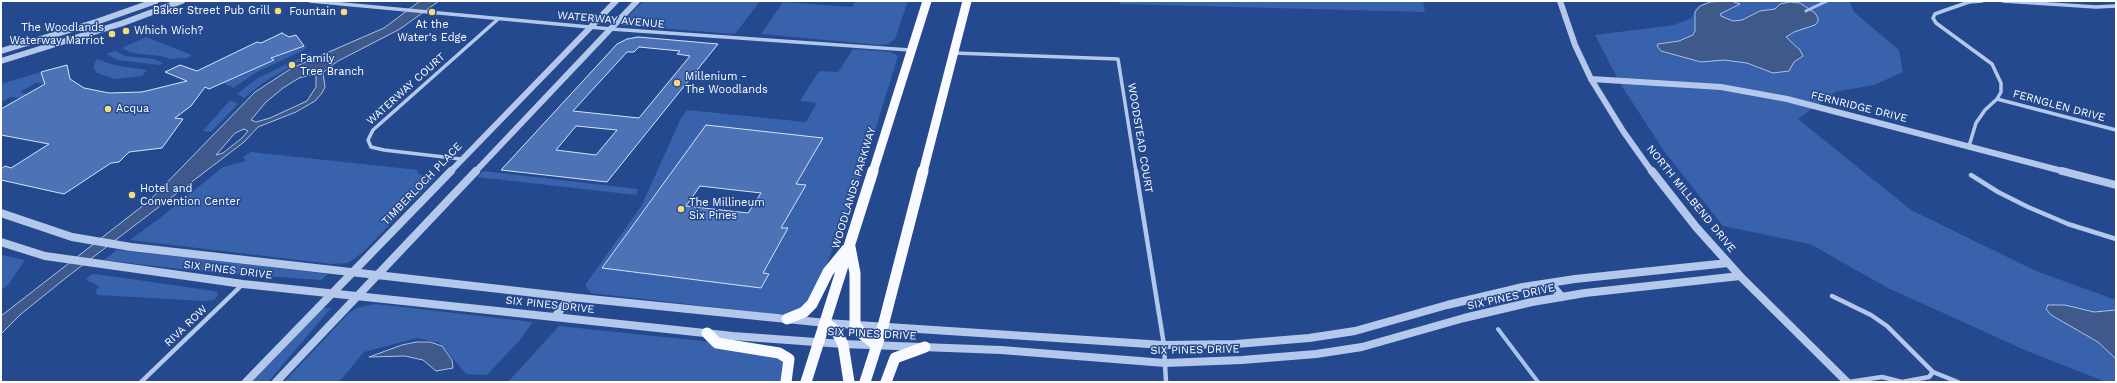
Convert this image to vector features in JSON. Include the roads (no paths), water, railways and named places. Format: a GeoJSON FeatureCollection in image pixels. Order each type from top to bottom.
{"type":"FeatureCollection","features":[{"type":"Feature","properties":{"kind":"main road","name":"WOODLANDS PARKWAY"},"geometry":{"type":"LineString","coordinates":[[806,382],[818,342],[826,323],[910,50],[927,1]]}},
{"type":"Feature","properties":{"kind":"main road"},"geometry":{"type":"LineString","coordinates":[[866,382],[883,326],[967,1]]}},
{"type":"Feature","properties":{"kind":"main road"},"geometry":{"type":"LineString","coordinates":[[787,319],[804,312],[812,304],[828,272],[850,245]]}},
{"type":"Feature","properties":{"kind":"main road"},"geometry":{"type":"LineString","coordinates":[[850,245],[855,273],[855,325],[862,334],[876,345]]}},
{"type":"Feature","properties":{"kind":"main road"},"geometry":{"type":"LineString","coordinates":[[826,323],[836,331],[843,344],[849,382]]}},
{"type":"Feature","properties":{"kind":"main road"},"geometry":{"type":"LineString","coordinates":[[707,333],[717,343],[779,353],[789,359],[786,382]]}},
{"type":"Feature","properties":{"kind":"main road"},"geometry":{"type":"LineString","coordinates":[[886,382],[895,358],[902,354],[925,347]]}},
{"type":"Feature","properties":{"kind":"street"},"geometry":{"type":"LineString","coordinates":[[1,51],[105,20],[156,1]]}},
{"type":"Feature","properties":{"kind":"street"},"geometry":{"type":"LineString","coordinates":[[1,61],[123,23],[182,1]]}},
{"type":"Feature","properties":{"kind":"street","name":"WATERWAY AVENUE"},"geometry":{"type":"LineString","coordinates":[[310,1],[497,20],[910,50]]}},
{"type":"Feature","properties":{"kind":"street"},"geometry":{"type":"LineString","coordinates":[[330,4],[336,1]]}},
{"type":"Feature","properties":{"kind":"street","name":"TIMBERLOCH PLACE"},"geometry":{"type":"LineString","coordinates":[[246,382],[616,1]]}},
{"type":"Feature","properties":{"kind":"street"},"geometry":{"type":"LineString","coordinates":[[276,382],[637,1]]}},
{"type":"Feature","properties":{"kind":"street","name":"NORTH MILLBEND DRIVE"},"geometry":{"type":"LineString","coordinates":[[1560,1],[1575,45],[1591,79],[1632,145],[1696,227],[1740,276],[1848,382]]}},
{"type":"Feature","properties":{"kind":"street"},"geometry":{"type":"LineString","coordinates":[[1968,146],[1976,123],[1986,110],[1998,100],[2001,92],[2001,83],[1992,64],[1936,22],[1933,18],[1935,14],[1943,11],[1969,2],[1982,1]]}},
{"type":"Feature","properties":{"kind":"street"},"geometry":{"type":"LineString","coordinates":[[2003,1],[2082,6],[2116,6]]}},
{"type":"Feature","properties":{"kind":"street","name":"WATERWAY COURT"},"geometry":{"type":"LineString","coordinates":[[461,159],[384,150],[371,147],[368,140],[373,130],[497,20]]}},
{"type":"Feature","properties":{"kind":"street","name":"WOODSTEAD COURT"},"geometry":{"type":"LineString","coordinates":[[954,53],[1118,59],[1164,345],[1166,382]]}},
{"type":"Feature","properties":{"kind":"street","name":"FERNRIDGE DRIVE"},"geometry":{"type":"LineString","coordinates":[[1591,79],[1684,84],[1760,94],[1822,107],[2116,185]]}},
{"type":"Feature","properties":{"kind":"street","name":"FERNGLEN DRIVE"},"geometry":{"type":"LineString","coordinates":[[1998,100],[2116,130]]}},
{"type":"Feature","properties":{"kind":"street"},"geometry":{"type":"LineString","coordinates":[[1971,175],[1998,192],[2028,207],[2068,224],[2116,239]]}},
{"type":"Feature","properties":{"kind":"street","name":"SIX PINES DRIVE"},"geometry":{"type":"LineString","coordinates":[[1,213],[72,237],[131,247],[354,271],[570,297],[826,323],[1164,345],[1236,344],[1317,337],[1355,331],[1498,292],[1550,283],[1728,262]]}},
{"type":"Feature","properties":{"kind":"street","name":"SIX PINES DRIVE"},"geometry":{"type":"LineString","coordinates":[[1,242],[45,256],[107,266],[243,284],[707,333],[843,344],[925,347],[1165,363],[1294,357],[1362,347],[1507,307],[1562,297],[1740,276]]}},
{"type":"Feature","properties":{"kind":"street"},"geometry":{"type":"LineString","coordinates":[[1550,283],[1562,297]]}},
{"type":"Feature","properties":{"kind":"street","name":"RIVA ROW"},"geometry":{"type":"LineString","coordinates":[[141,382],[243,284]]}},
{"type":"Feature","properties":{"kind":"street"},"geometry":{"type":"LineString","coordinates":[[1832,296],[1858,307],[1887,326],[1932,372],[1958,382]]}},
{"type":"Feature","properties":{"kind":"street"},"geometry":{"type":"LineString","coordinates":[[555,317],[570,297]]}},
{"type":"Feature","properties":{"kind":"street"},"geometry":{"type":"LineString","coordinates":[[1848,382],[1882,377],[1902,382],[1929,377],[1932,372]]}},
{"type":"Feature","properties":{"kind":"waterway"},"geometry":{"type":"LineString","coordinates":[[1806,11],[1827,1]]}},
{"type":"Feature","properties":{"kind":"waterway"},"geometry":{"type":"LineString","coordinates":[[1498,329],[1538,382]]}},
{"type":"Feature","properties":{"kind":"place","name":"Baker Street Pub Grill"},"geometry":{"type":"Point","coordinates":[278,11]}},
{"type":"Feature","properties":{"kind":"place","name":"Fountain"},"geometry":{"type":"Point","coordinates":[344,12]}},
{"type":"Feature","properties":{"kind":"place","name":"At the Water's Edge"},"geometry":{"type":"Point","coordinates":[432,12]}},
{"type":"Feature","properties":{"kind":"place","name":"Which Wich?"},"geometry":{"type":"Point","coordinates":[126,31]}},
{"type":"Feature","properties":{"kind":"place","name":"The Woodlands Waterway Marriot"},"geometry":{"type":"Point","coordinates":[112,34]}},
{"type":"Feature","properties":{"kind":"place","name":"Family Tree Branch"},"geometry":{"type":"Point","coordinates":[292,65]}},
{"type":"Feature","properties":{"kind":"place","name":"Millenium - The Woodlands"},"geometry":{"type":"Point","coordinates":[677,83]}},
{"type":"Feature","properties":{"kind":"place","name":"Acqua"},"geometry":{"type":"Point","coordinates":[108,109]}},
{"type":"Feature","properties":{"kind":"place","name":"Hotel and Convention Center"},"geometry":{"type":"Point","coordinates":[132,195]}},
{"type":"Feature","properties":{"kind":"place","name":"The Millineum Six Pines"},"geometry":{"type":"Point","coordinates":[681,209]}}]}
